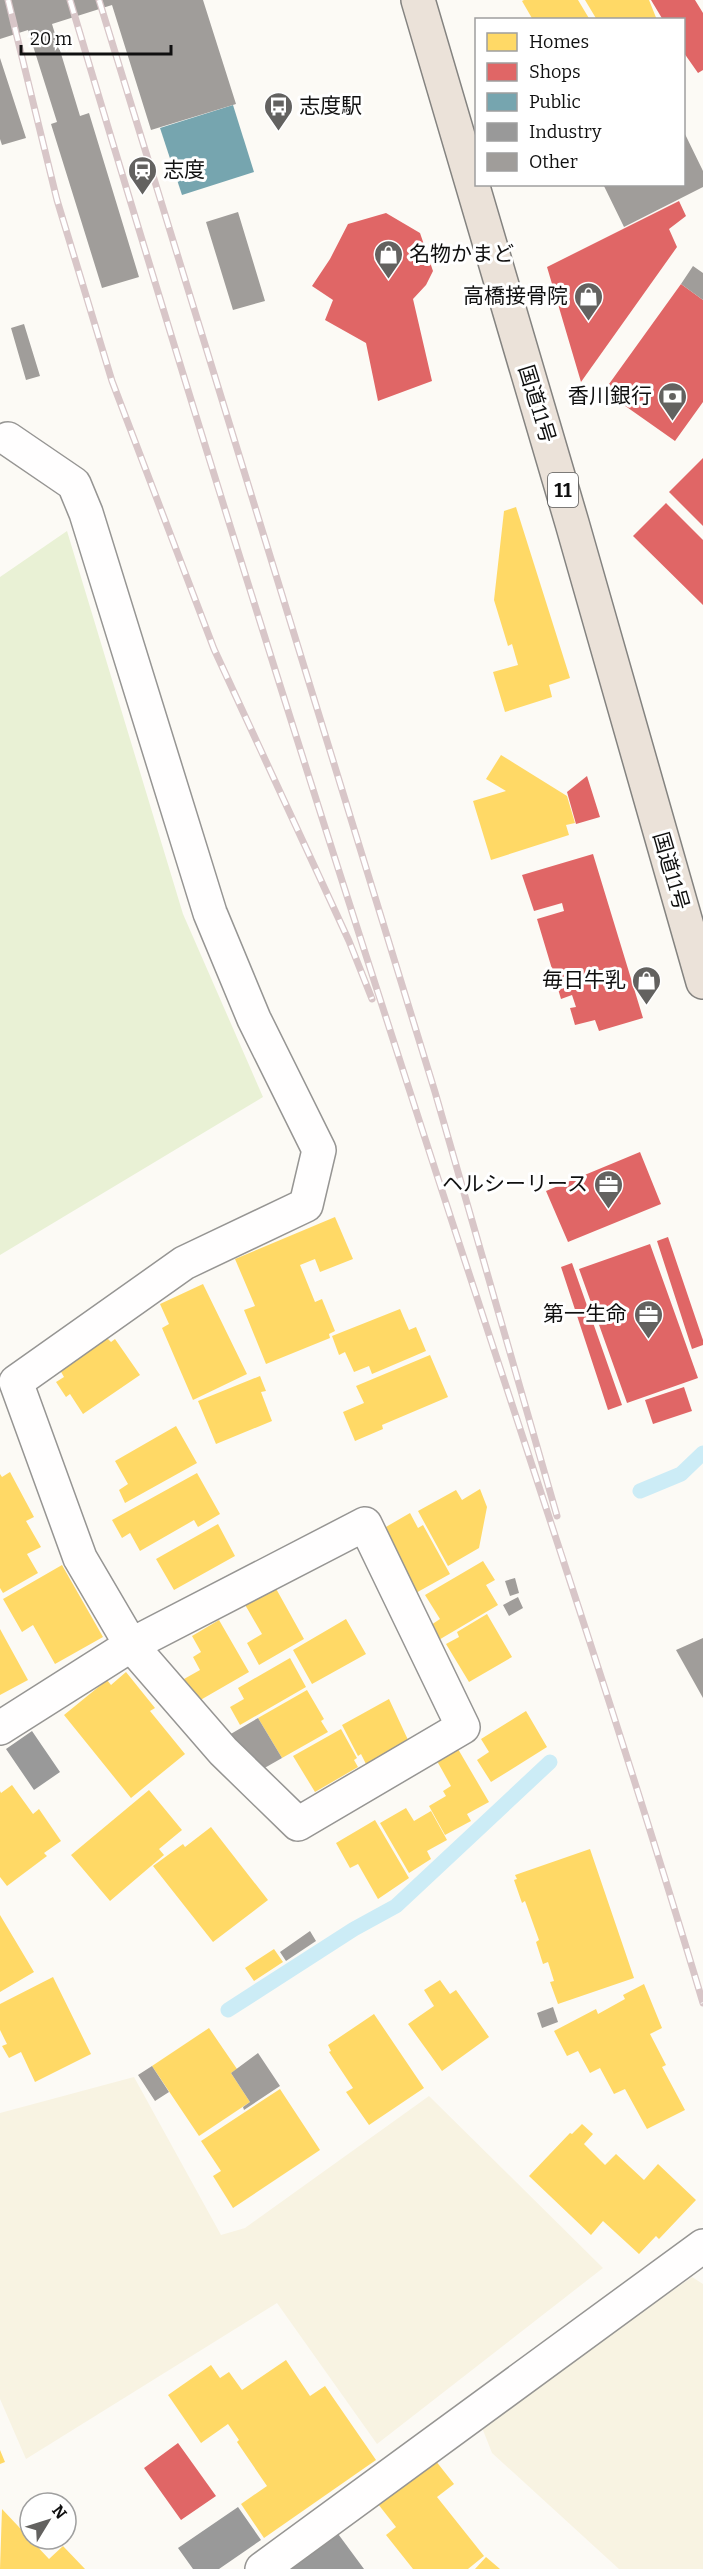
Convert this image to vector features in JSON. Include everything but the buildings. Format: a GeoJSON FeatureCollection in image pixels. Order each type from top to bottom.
{"type":"FeatureCollection","features":[{"type":"Feature","properties":{"kind":"highway","name":"国道11号"},"geometry":{"type":"LineString","coordinates":[[418,0],[572,523],[703,982]]}},
{"type":"Feature","properties":{"kind":"street"},"geometry":{"type":"LineString","coordinates":[[0,1728],[131,1646],[365,1524],[463,1727],[298,1824],[224,1751],[131,1646],[80,1558],[16,1382],[184,1263],[306,1205],[319,1150],[254,1018],[210,913],[86,513],[74,484],[3,432]]}},
{"type":"Feature","properties":{"kind":"street"},"geometry":{"type":"LineString","coordinates":[[262,2569],[703,2246]]}},
{"type":"Feature","properties":{"kind":"shaded area"},"geometry":{"type":"Polygon","coordinates":[[[134,2077],[221,2235],[245,2228],[429,2096],[603,2268],[377,2444],[277,2303],[26,2459],[0,2399],[0,2113],[134,2077]]]}},
{"type":"Feature","properties":{"kind":"shaded area"},"geometry":{"type":"Polygon","coordinates":[[[692,2277],[703,2284],[703,2569],[619,2569],[492,2453],[481,2425],[692,2277]]]}},
{"type":"Feature","properties":{"kind":"green space"},"geometry":{"type":"Polygon","coordinates":[[[67,531],[183,914],[263,1097],[0,1255],[0,577],[67,531]]]}},
{"type":"Feature","properties":{"kind":"waterway"},"geometry":{"type":"LineString","coordinates":[[640,1491],[681,1474],[703,1453]]}},
{"type":"Feature","properties":{"kind":"waterway"},"geometry":{"type":"LineString","coordinates":[[228,2010],[354,1929],[396,1906],[550,1762]]}},
{"type":"Feature","properties":{"kind":"railway"},"geometry":{"type":"LineString","coordinates":[[8,0],[57,200],[112,381],[214,649],[349,941],[372,999]]}},
{"type":"Feature","properties":{"kind":"railway"},"geometry":{"type":"LineString","coordinates":[[70,0],[281,687],[597,1663],[703,2003]]}},
{"type":"Feature","properties":{"kind":"railway"},"geometry":{"type":"LineString","coordinates":[[99,0],[435,1092],[557,1516]]}},
{"type":"Feature","properties":{"kind":"place","name":"志度駅"},"geometry":{"type":"Point","coordinates":[278,132]}},
{"type":"Feature","properties":{"kind":"place","name":"志度"},"geometry":{"type":"Point","coordinates":[142,196]}},
{"type":"Feature","properties":{"kind":"place","name":"名物かまど"},"geometry":{"type":"Point","coordinates":[388,280]}},
{"type":"Feature","properties":{"kind":"place","name":"高橋接骨院"},"geometry":{"type":"Point","coordinates":[589,322]}},
{"type":"Feature","properties":{"kind":"place","name":"香川銀行"},"geometry":{"type":"Point","coordinates":[673,422]}},
{"type":"Feature","properties":{"kind":"place","name":"毎日牛乳"},"geometry":{"type":"Point","coordinates":[647,1006]}},
{"type":"Feature","properties":{"kind":"place","name":"ヘルシーリース"},"geometry":{"type":"Point","coordinates":[609,1210]}},
{"type":"Feature","properties":{"kind":"place","name":"第一生命"},"geometry":{"type":"Point","coordinates":[648,1340]}}]}
